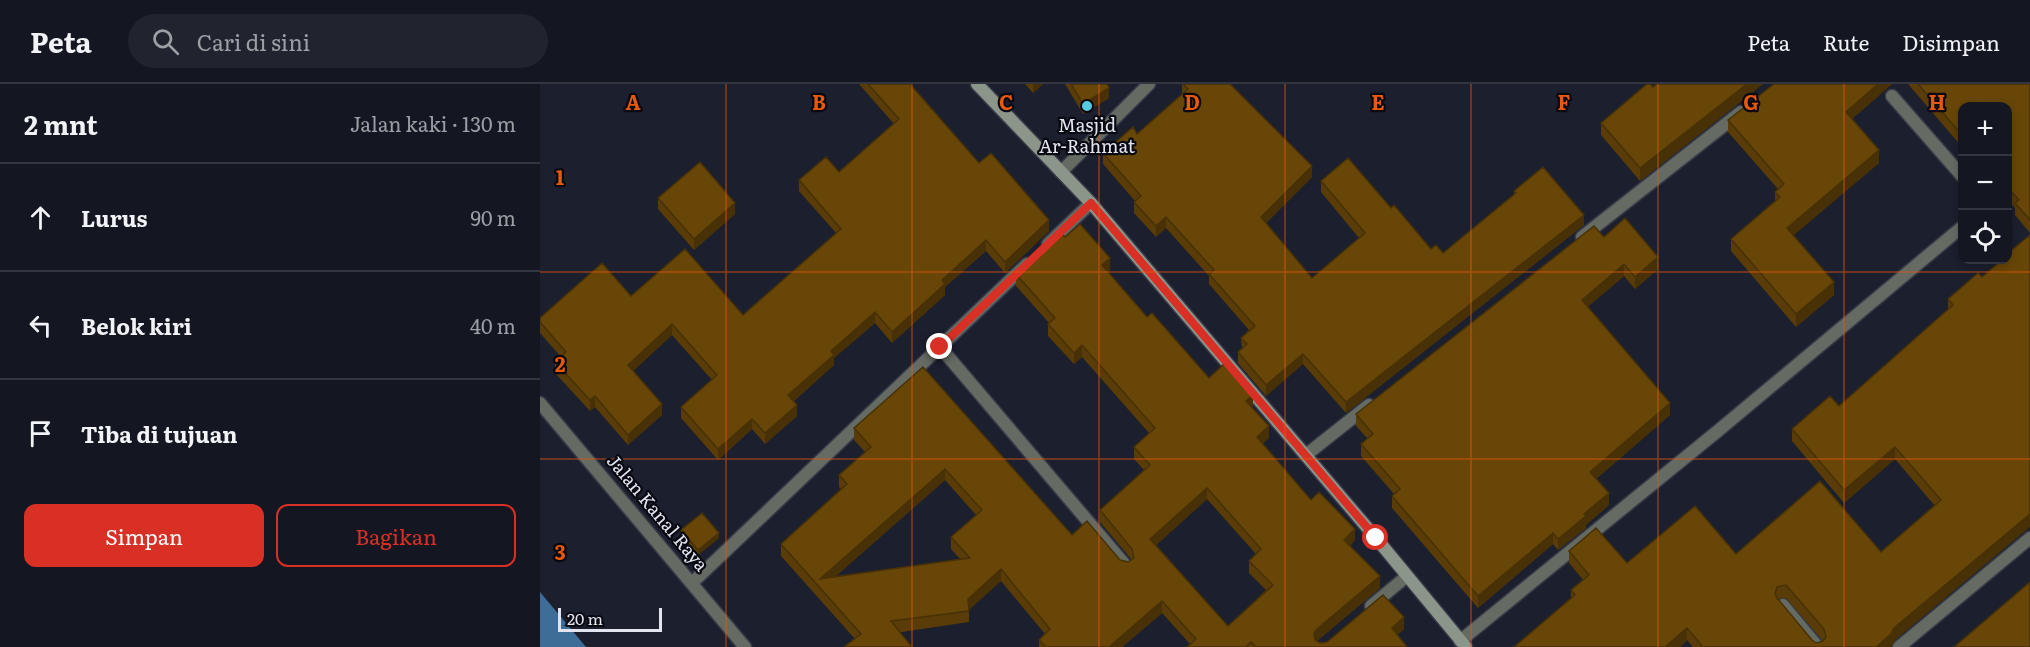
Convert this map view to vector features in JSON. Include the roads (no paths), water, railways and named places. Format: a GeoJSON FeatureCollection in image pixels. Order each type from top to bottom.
{"type":"FeatureCollection","features":[{"type":"Feature","properties":{"kind":"street"},"geometry":{"type":"LineString","coordinates":[[977,84],[1091,203],[1306,455],[1463,644],[1958,230]]}},
{"type":"Feature","properties":{"kind":"street"},"geometry":{"type":"LineString","coordinates":[[1061,172],[1149,84]]}},
{"type":"Feature","properties":{"kind":"street"},"geometry":{"type":"LineString","coordinates":[[1892,96],[1958,171]]}},
{"type":"Feature","properties":{"kind":"street"},"geometry":{"type":"LineString","coordinates":[[1569,247],[1748,106]]}},
{"type":"Feature","properties":{"kind":"street"},"geometry":{"type":"LineString","coordinates":[[692,583],[1091,203]]}},
{"type":"Feature","properties":{"kind":"street"},"geometry":{"type":"LineString","coordinates":[[940,347],[1126,566]]}},
{"type":"Feature","properties":{"kind":"street"},"geometry":{"type":"LineString","coordinates":[[1306,455],[1381,395]]}},
{"type":"Feature","properties":{"kind":"street","name":"Jalan Kanal Raya"},"geometry":{"type":"LineString","coordinates":[[540,403],[745,647]]}},
{"type":"Feature","properties":{"kind":"street"},"geometry":{"type":"LineString","coordinates":[[1908,644],[2030,538]]}},
{"type":"Feature","properties":{"kind":"street"},"geometry":{"type":"LineString","coordinates":[[1365,611],[1407,576]]}},
{"type":"Feature","properties":{"kind":"street"},"geometry":{"type":"LineString","coordinates":[[1783,605],[1818,647]]}},
{"type":"Feature","properties":{"kind":"water"},"geometry":{"type":"Polygon","coordinates":[[[540,592],[586,647],[540,647],[540,592]]]}},
{"type":"Feature","properties":{"kind":"place","name":"Masjid Ar-Rahmat"},"geometry":{"type":"Point","coordinates":[1087,106]}}]}
